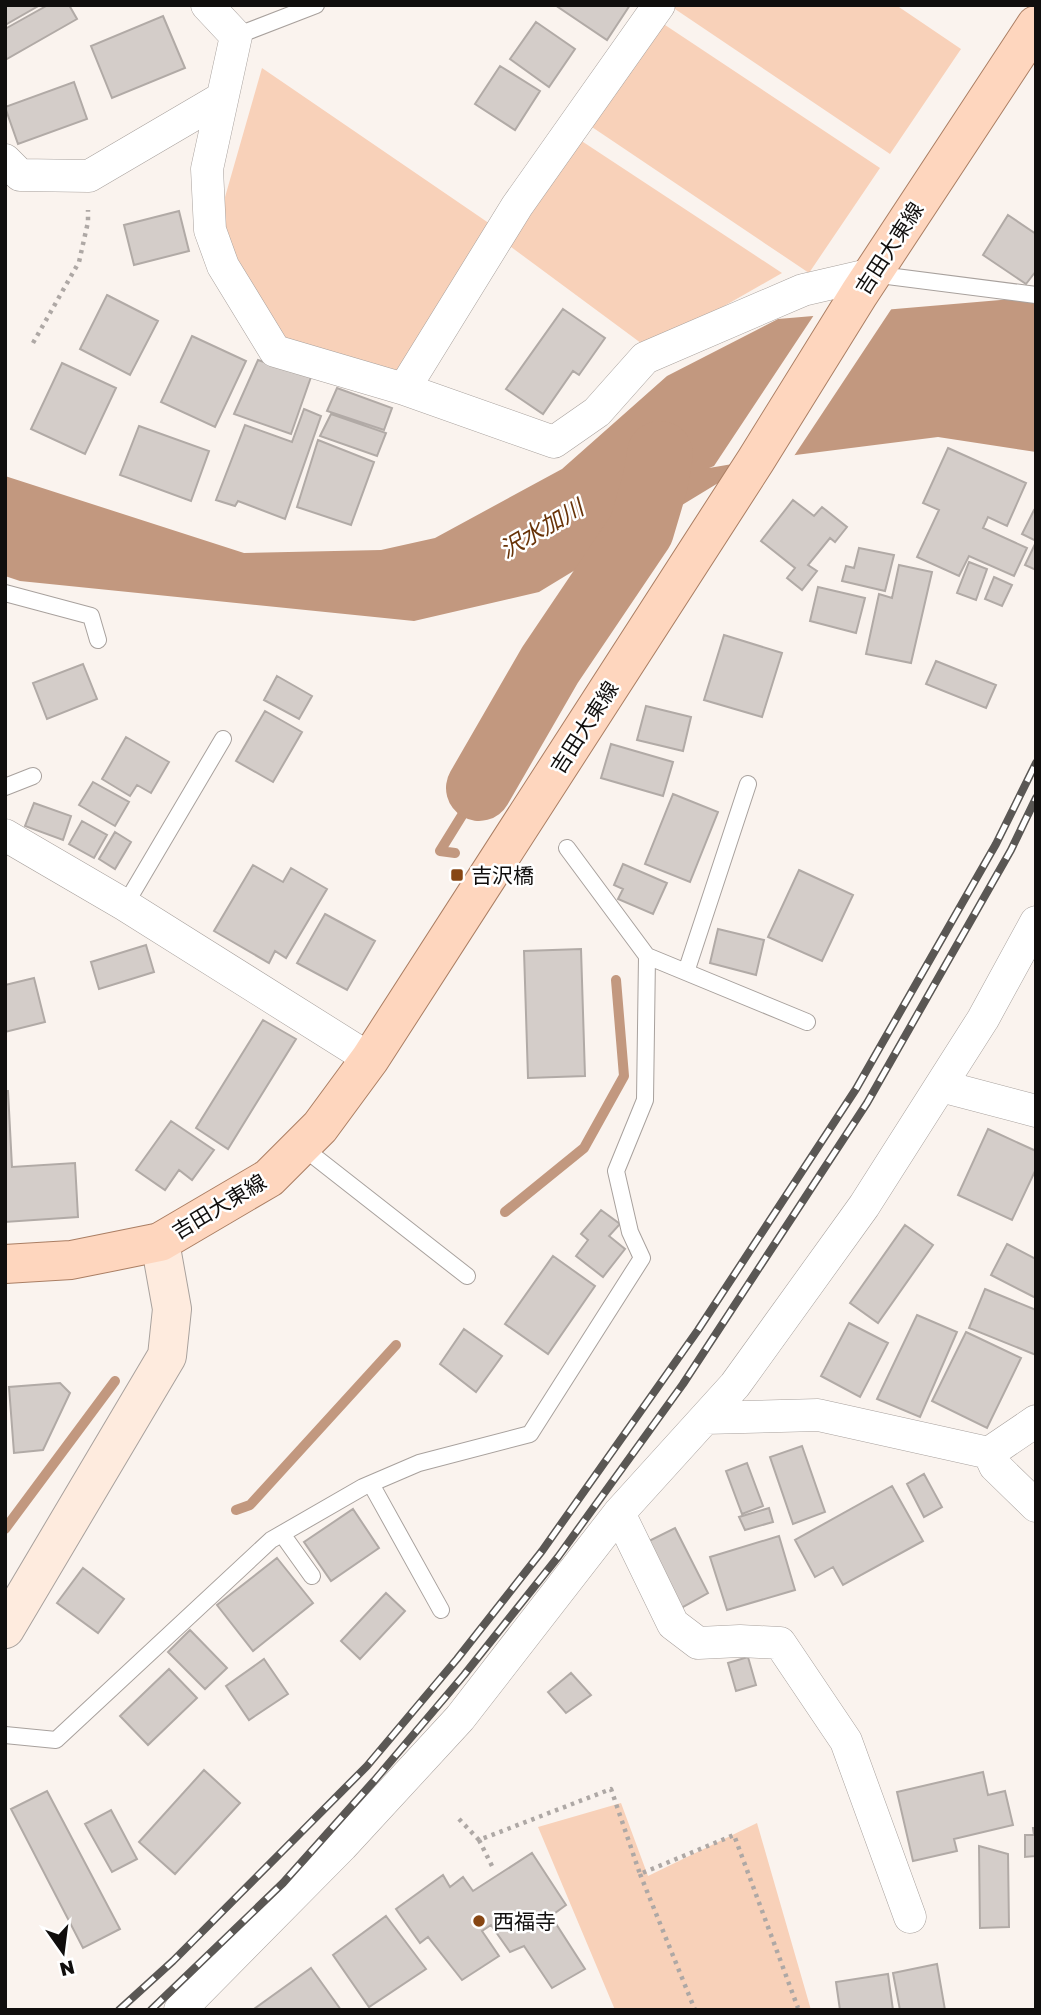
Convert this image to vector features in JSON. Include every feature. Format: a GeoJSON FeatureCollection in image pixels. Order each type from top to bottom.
{"type":"FeatureCollection","features":[{"type":"Feature","properties":{"kind":"main road","name":"吉田大東線"},"geometry":{"type":"LineString","coordinates":[[5,1264],[71,1260],[160,1241],[269,1178],[320,1127],[370,1059],[756,460],[865,284],[1036,24]]}},
{"type":"Feature","properties":{"kind":"street"},"geometry":{"type":"LineString","coordinates":[[207,5],[236,36],[207,169],[210,230],[223,266],[275,351],[404,389],[554,442],[597,412],[645,358],[803,290],[865,284]]}},
{"type":"Feature","properties":{"kind":"street"},"geometry":{"type":"LineString","coordinates":[[404,389],[517,206],[659,5]]}},
{"type":"Feature","properties":{"kind":"street"},"geometry":{"type":"LineString","coordinates":[[5,160],[20,175],[89,176],[222,98]]}},
{"type":"Feature","properties":{"kind":"street"},"geometry":{"type":"LineString","coordinates":[[5,835],[125,905],[370,1059]]}},
{"type":"Feature","properties":{"kind":"street"},"geometry":{"type":"LineString","coordinates":[[180,2010],[342,1846],[460,1718],[619,1513],[735,1385],[864,1206],[984,1018],[1036,922]]}},
{"type":"Feature","properties":{"kind":"street"},"geometry":{"type":"LineString","coordinates":[[941,1086],[1036,1111]]}},
{"type":"Feature","properties":{"kind":"street"},"geometry":{"type":"LineString","coordinates":[[5,1629],[167,1356],[172,1309],[160,1241]]}},
{"type":"Feature","properties":{"kind":"street"},"geometry":{"type":"LineString","coordinates":[[705,1418],[818,1415],[989,1453],[1036,1421]]}},
{"type":"Feature","properties":{"kind":"street"},"geometry":{"type":"LineString","coordinates":[[989,1453],[995,1466],[1036,1506]]}},
{"type":"Feature","properties":{"kind":"street"},"geometry":{"type":"LineString","coordinates":[[619,1513],[673,1624],[698,1643],[780,1643],[846,1741],[910,1917]]}},
{"type":"Feature","properties":{"kind":"lane"},"geometry":{"type":"LineString","coordinates":[[236,36],[316,5]]}},
{"type":"Feature","properties":{"kind":"lane"},"geometry":{"type":"LineString","coordinates":[[865,284],[1036,295]]}},
{"type":"Feature","properties":{"kind":"lane"},"geometry":{"type":"LineString","coordinates":[[5,593],[91,616],[99,640]]}},
{"type":"Feature","properties":{"kind":"lane"},"geometry":{"type":"LineString","coordinates":[[125,905],[223,738]]}},
{"type":"Feature","properties":{"kind":"lane"},"geometry":{"type":"LineString","coordinates":[[5,787],[33,776]]}},
{"type":"Feature","properties":{"kind":"lane"},"geometry":{"type":"LineString","coordinates":[[686,972],[748,784]]}},
{"type":"Feature","properties":{"kind":"lane"},"geometry":{"type":"LineString","coordinates":[[567,848],[647,956],[807,1022]]}},
{"type":"Feature","properties":{"kind":"lane"},"geometry":{"type":"LineString","coordinates":[[5,1735],[56,1740],[271,1540],[371,1484],[419,1463],[530,1434],[642,1258],[630,1232],[616,1171],[645,1100],[647,956]]}},
{"type":"Feature","properties":{"kind":"lane"},"geometry":{"type":"LineString","coordinates":[[301,1146],[467,1276]]}},
{"type":"Feature","properties":{"kind":"lane"},"geometry":{"type":"LineString","coordinates":[[371,1484],[440,1610]]}},
{"type":"Feature","properties":{"kind":"lane"},"geometry":{"type":"LineString","coordinates":[[282,1534],[312,1576]]}},
{"type":"Feature","properties":{"kind":"path"},"geometry":{"type":"LineString","coordinates":[[33,343],[79,262],[88,222],[89,176]]}},
{"type":"Feature","properties":{"kind":"path"},"geometry":{"type":"LineString","coordinates":[[479,1840],[611,1789],[640,1874],[695,2010]]}},
{"type":"Feature","properties":{"kind":"path"},"geometry":{"type":"LineString","coordinates":[[459,1819],[479,1840],[492,1866]]}},
{"type":"Feature","properties":{"kind":"path"},"geometry":{"type":"LineString","coordinates":[[640,1874],[734,1835],[798,2008]]}},
{"type":"Feature","properties":{"kind":"shaded area"},"geometry":{"type":"Polygon","coordinates":[[[669,5],[896,5],[961,49],[890,154],[669,5]]]}},
{"type":"Feature","properties":{"kind":"shaded area"},"geometry":{"type":"Polygon","coordinates":[[[653,17],[880,168],[809,273],[583,121],[653,17]]]}},
{"type":"Feature","properties":{"kind":"shaded area"},"geometry":{"type":"Polygon","coordinates":[[[262,68],[496,228],[402,378],[277,340],[217,225],[262,68]]]}},
{"type":"Feature","properties":{"kind":"shaded area"},"geometry":{"type":"Polygon","coordinates":[[[574,136],[782,273],[649,349],[503,241],[574,136]]]}},
{"type":"Feature","properties":{"kind":"shaded area"},"geometry":{"type":"Polygon","coordinates":[[[621,1803],[648,1876],[757,1823],[811,2010],[615,2010],[538,1827],[621,1803]]]}},
{"type":"Feature","properties":{"kind":"water","name":"沢水加川"},"geometry":{"type":"Polygon","coordinates":[[[1036,297],[1036,452],[938,437],[756,460],[539,592],[414,621],[20,581],[5,576],[5,476],[244,553],[381,550],[435,538],[562,469],[667,376],[778,319],[1036,297]]]}},
{"type":"Feature","properties":{"kind":"pier"},"geometry":{"type":"Polygon","coordinates":[[[894,305],[792,459],[759,463],[756,460],[709,468],[714,466],[816,312],[894,305]]]}},
{"type":"Feature","properties":{"kind":"building"},"geometry":{"type":"Polygon","coordinates":[[[5,5],[40,5],[5,25],[5,5]]]}},
{"type":"Feature","properties":{"kind":"building"},"geometry":{"type":"Polygon","coordinates":[[[48,5],[69,5],[77,19],[5,60],[5,29],[48,5]]]}},
{"type":"Feature","properties":{"kind":"building"},"geometry":{"type":"Polygon","coordinates":[[[555,5],[630,5],[607,40],[555,5]]]}},
{"type":"Feature","properties":{"kind":"building"},"geometry":{"type":"Polygon","coordinates":[[[163,16],[185,68],[112,98],[91,46],[163,16]]]}},
{"type":"Feature","properties":{"kind":"building"},"geometry":{"type":"Polygon","coordinates":[[[536,22],[575,49],[549,87],[510,59],[536,22]]]}},
{"type":"Feature","properties":{"kind":"building"},"geometry":{"type":"Polygon","coordinates":[[[500,66],[540,91],[515,130],[475,104],[500,66]]]}},
{"type":"Feature","properties":{"kind":"building"},"geometry":{"type":"Polygon","coordinates":[[[74,82],[87,119],[18,144],[5,107],[74,82]]]}},
{"type":"Feature","properties":{"kind":"building"},"geometry":{"type":"Polygon","coordinates":[[[179,211],[189,251],[134,265],[124,225],[179,211]]]}},
{"type":"Feature","properties":{"kind":"building"},"geometry":{"type":"Polygon","coordinates":[[[1008,215],[1036,234],[1036,271],[1026,284],[983,255],[1008,215]]]}},
{"type":"Feature","properties":{"kind":"building"},"geometry":{"type":"Polygon","coordinates":[[[107,295],[158,321],[130,375],[80,349],[107,295]]]}},
{"type":"Feature","properties":{"kind":"building"},"geometry":{"type":"Polygon","coordinates":[[[563,309],[605,338],[579,375],[573,371],[543,414],[506,389],[563,309]]]}},
{"type":"Feature","properties":{"kind":"building"},"geometry":{"type":"Polygon","coordinates":[[[192,336],[246,361],[215,427],[161,402],[192,336]]]}},
{"type":"Feature","properties":{"kind":"building"},"geometry":{"type":"Polygon","coordinates":[[[258,360],[311,377],[291,434],[234,414],[258,360]]]}},
{"type":"Feature","properties":{"kind":"building"},"geometry":{"type":"Polygon","coordinates":[[[62,363],[116,388],[85,454],[31,429],[62,363]]]}},
{"type":"Feature","properties":{"kind":"building"},"geometry":{"type":"Polygon","coordinates":[[[337,388],[392,408],[384,430],[327,411],[337,388]]]}},
{"type":"Feature","properties":{"kind":"building"},"geometry":{"type":"Polygon","coordinates":[[[304,409],[321,416],[285,519],[238,501],[235,506],[216,500],[245,425],[292,442],[304,409]]]}},
{"type":"Feature","properties":{"kind":"building"},"geometry":{"type":"Polygon","coordinates":[[[331,414],[386,433],[377,456],[320,436],[331,414]]]}},
{"type":"Feature","properties":{"kind":"building"},"geometry":{"type":"Polygon","coordinates":[[[139,426],[209,451],[191,501],[120,475],[139,426]]]}},
{"type":"Feature","properties":{"kind":"building"},"geometry":{"type":"Polygon","coordinates":[[[318,440],[374,462],[351,525],[297,507],[318,440]]]}},
{"type":"Feature","properties":{"kind":"building"},"geometry":{"type":"Polygon","coordinates":[[[948,448],[1026,483],[1007,526],[988,517],[983,528],[1027,548],[1014,576],[969,556],[959,576],[917,557],[939,510],[923,503],[948,448]]]}},
{"type":"Feature","properties":{"kind":"building"},"geometry":{"type":"Polygon","coordinates":[[[793,500],[814,516],[822,507],[847,527],[835,542],[830,538],[808,565],[817,571],[802,590],[787,578],[795,568],[761,541],[793,500]]]}},
{"type":"Feature","properties":{"kind":"building"},"geometry":{"type":"Polygon","coordinates":[[[1034,510],[1036,511],[1036,541],[1022,534],[1034,510]]]}},
{"type":"Feature","properties":{"kind":"building"},"geometry":{"type":"Polygon","coordinates":[[[1036,542],[1036,570],[1025,565],[1036,542]]]}},
{"type":"Feature","properties":{"kind":"building"},"geometry":{"type":"Polygon","coordinates":[[[859,548],[894,555],[885,591],[842,581],[846,566],[854,568],[859,548]]]}},
{"type":"Feature","properties":{"kind":"building"},"geometry":{"type":"Polygon","coordinates":[[[969,562],[987,569],[976,600],[957,593],[969,562]]]}},
{"type":"Feature","properties":{"kind":"building"},"geometry":{"type":"Polygon","coordinates":[[[899,565],[932,572],[911,663],[866,654],[879,594],[892,598],[899,565]]]}},
{"type":"Feature","properties":{"kind":"building"},"geometry":{"type":"Polygon","coordinates":[[[994,577],[1012,585],[1002,606],[985,599],[994,577]]]}},
{"type":"Feature","properties":{"kind":"building"},"geometry":{"type":"Polygon","coordinates":[[[818,587],[865,598],[856,633],[810,621],[818,587]]]}},
{"type":"Feature","properties":{"kind":"building"},"geometry":{"type":"Polygon","coordinates":[[[724,635],[782,653],[762,717],[704,700],[724,635]]]}},
{"type":"Feature","properties":{"kind":"building"},"geometry":{"type":"Polygon","coordinates":[[[936,661],[996,685],[986,708],[926,684],[936,661]]]}},
{"type":"Feature","properties":{"kind":"building"},"geometry":{"type":"Polygon","coordinates":[[[83,664],[97,699],[47,719],[33,683],[83,664]]]}},
{"type":"Feature","properties":{"kind":"building"},"geometry":{"type":"Polygon","coordinates":[[[277,676],[312,696],[299,719],[264,700],[277,676]]]}},
{"type":"Feature","properties":{"kind":"building"},"geometry":{"type":"Polygon","coordinates":[[[646,706],[691,717],[683,751],[637,740],[646,706]]]}},
{"type":"Feature","properties":{"kind":"building"},"geometry":{"type":"Polygon","coordinates":[[[265,711],[302,732],[273,782],[236,761],[265,711]]]}},
{"type":"Feature","properties":{"kind":"building"},"geometry":{"type":"Polygon","coordinates":[[[126,737],[169,762],[151,793],[137,785],[130,796],[102,779],[126,737]]]}},
{"type":"Feature","properties":{"kind":"building"},"geometry":{"type":"Polygon","coordinates":[[[611,744],[673,762],[663,796],[601,778],[611,744]]]}},
{"type":"Feature","properties":{"kind":"building"},"geometry":{"type":"Polygon","coordinates":[[[93,782],[129,802],[115,826],[79,805],[93,782]]]}},
{"type":"Feature","properties":{"kind":"building"},"geometry":{"type":"Polygon","coordinates":[[[673,794],[718,812],[690,882],[645,864],[673,794]]]}},
{"type":"Feature","properties":{"kind":"building"},"geometry":{"type":"Polygon","coordinates":[[[34,803],[71,816],[63,840],[25,826],[34,803]]]}},
{"type":"Feature","properties":{"kind":"building"},"geometry":{"type":"Polygon","coordinates":[[[82,821],[107,835],[94,858],[69,844],[82,821]]]}},
{"type":"Feature","properties":{"kind":"building"},"geometry":{"type":"Polygon","coordinates":[[[115,832],[131,842],[115,869],[99,859],[115,832]]]}},
{"type":"Feature","properties":{"kind":"building"},"geometry":{"type":"Polygon","coordinates":[[[623,864],[667,883],[653,914],[618,899],[623,889],[614,885],[623,864]]]}},
{"type":"Feature","properties":{"kind":"building"},"geometry":{"type":"Polygon","coordinates":[[[253,865],[283,882],[291,868],[327,889],[286,958],[275,951],[269,963],[214,931],[253,865]]]}},
{"type":"Feature","properties":{"kind":"building"},"geometry":{"type":"Polygon","coordinates":[[[799,870],[853,895],[822,961],[768,937],[799,870]]]}},
{"type":"Feature","properties":{"kind":"building"},"geometry":{"type":"Polygon","coordinates":[[[325,914],[375,941],[347,990],[297,963],[325,914]]]}},
{"type":"Feature","properties":{"kind":"building"},"geometry":{"type":"Polygon","coordinates":[[[718,929],[764,940],[756,975],[710,963],[718,929]]]}},
{"type":"Feature","properties":{"kind":"building"},"geometry":{"type":"Polygon","coordinates":[[[146,945],[154,972],[99,989],[91,962],[146,945]]]}},
{"type":"Feature","properties":{"kind":"building"},"geometry":{"type":"Polygon","coordinates":[[[581,949],[585,1076],[528,1078],[524,951],[581,949]]]}},
{"type":"Feature","properties":{"kind":"building"},"geometry":{"type":"Polygon","coordinates":[[[34,978],[45,1022],[5,1032],[5,985],[34,978]]]}},
{"type":"Feature","properties":{"kind":"building"},"geometry":{"type":"Polygon","coordinates":[[[263,1020],[296,1039],[228,1149],[196,1128],[263,1020]]]}},
{"type":"Feature","properties":{"kind":"building"},"geometry":{"type":"Polygon","coordinates":[[[5,1091],[8,1091],[12,1167],[75,1163],[78,1217],[5,1222],[5,1091]]]}},
{"type":"Feature","properties":{"kind":"building"},"geometry":{"type":"Polygon","coordinates":[[[171,1121],[214,1150],[192,1180],[179,1170],[165,1190],[136,1170],[171,1121]]]}},
{"type":"Feature","properties":{"kind":"building"},"geometry":{"type":"Polygon","coordinates":[[[988,1129],[1036,1151],[1036,1169],[1012,1220],[958,1195],[988,1129]]]}},
{"type":"Feature","properties":{"kind":"building"},"geometry":{"type":"Polygon","coordinates":[[[601,1210],[620,1224],[609,1236],[625,1249],[603,1277],[576,1256],[588,1240],[581,1234],[601,1210]]]}},
{"type":"Feature","properties":{"kind":"building"},"geometry":{"type":"Polygon","coordinates":[[[905,1225],[933,1245],[878,1323],[850,1303],[905,1225]]]}},
{"type":"Feature","properties":{"kind":"building"},"geometry":{"type":"Polygon","coordinates":[[[1007,1244],[1036,1259],[1036,1298],[991,1275],[1007,1244]]]}},
{"type":"Feature","properties":{"kind":"building"},"geometry":{"type":"Polygon","coordinates":[[[553,1256],[595,1286],[548,1354],[505,1324],[553,1256]]]}},
{"type":"Feature","properties":{"kind":"building"},"geometry":{"type":"Polygon","coordinates":[[[985,1289],[1036,1310],[1036,1355],[969,1328],[985,1289]]]}},
{"type":"Feature","properties":{"kind":"building"},"geometry":{"type":"Polygon","coordinates":[[[917,1315],[957,1332],[920,1417],[877,1399],[917,1315]]]}},
{"type":"Feature","properties":{"kind":"building"},"geometry":{"type":"Polygon","coordinates":[[[849,1323],[888,1343],[860,1397],[821,1376],[849,1323]]]}},
{"type":"Feature","properties":{"kind":"building"},"geometry":{"type":"Polygon","coordinates":[[[464,1329],[502,1356],[476,1392],[440,1364],[464,1329]]]}},
{"type":"Feature","properties":{"kind":"building"},"geometry":{"type":"Polygon","coordinates":[[[966,1332],[1021,1358],[987,1428],[932,1401],[966,1332]]]}},
{"type":"Feature","properties":{"kind":"building"},"geometry":{"type":"Polygon","coordinates":[[[60,1383],[70,1393],[43,1450],[14,1453],[9,1387],[60,1383]]]}},
{"type":"Feature","properties":{"kind":"building"},"geometry":{"type":"Polygon","coordinates":[[[802,1446],[825,1512],[793,1524],[770,1457],[802,1446]]]}},
{"type":"Feature","properties":{"kind":"building"},"geometry":{"type":"Polygon","coordinates":[[[747,1463],[763,1506],[742,1514],[726,1471],[747,1463]]]}},
{"type":"Feature","properties":{"kind":"building"},"geometry":{"type":"Polygon","coordinates":[[[924,1474],[942,1507],[924,1517],[907,1484],[924,1474]]]}},
{"type":"Feature","properties":{"kind":"building"},"geometry":{"type":"Polygon","coordinates":[[[892,1486],[923,1541],[843,1585],[833,1567],[815,1577],[795,1540],[892,1486]]]}},
{"type":"Feature","properties":{"kind":"building"},"geometry":{"type":"Polygon","coordinates":[[[769,1508],[773,1522],[745,1530],[739,1517],[769,1508]]]}},
{"type":"Feature","properties":{"kind":"building"},"geometry":{"type":"Polygon","coordinates":[[[353,1509],[379,1548],[331,1581],[304,1542],[353,1509]]]}},
{"type":"Feature","properties":{"kind":"building"},"geometry":{"type":"Polygon","coordinates":[[[675,1528],[708,1593],[681,1608],[647,1542],[675,1528]]]}},
{"type":"Feature","properties":{"kind":"building"},"geometry":{"type":"Polygon","coordinates":[[[779,1536],[795,1590],[727,1610],[710,1557],[779,1536]]]}},
{"type":"Feature","properties":{"kind":"building"},"geometry":{"type":"Polygon","coordinates":[[[277,1558],[313,1603],[253,1651],[217,1605],[277,1558]]]}},
{"type":"Feature","properties":{"kind":"building"},"geometry":{"type":"Polygon","coordinates":[[[83,1568],[124,1599],[98,1633],[57,1603],[83,1568]]]}},
{"type":"Feature","properties":{"kind":"building"},"geometry":{"type":"Polygon","coordinates":[[[386,1593],[405,1611],[360,1659],[341,1641],[386,1593]]]}},
{"type":"Feature","properties":{"kind":"building"},"geometry":{"type":"Polygon","coordinates":[[[190,1630],[227,1668],[205,1689],[168,1652],[190,1630]]]}},
{"type":"Feature","properties":{"kind":"building"},"geometry":{"type":"Polygon","coordinates":[[[748,1657],[756,1685],[736,1691],[728,1663],[748,1657]]]}},
{"type":"Feature","properties":{"kind":"building"},"geometry":{"type":"Polygon","coordinates":[[[264,1659],[288,1694],[249,1720],[226,1686],[264,1659]]]}},
{"type":"Feature","properties":{"kind":"building"},"geometry":{"type":"Polygon","coordinates":[[[169,1669],[197,1698],[148,1745],[120,1716],[169,1669]]]}},
{"type":"Feature","properties":{"kind":"building"},"geometry":{"type":"Polygon","coordinates":[[[571,1673],[591,1695],[566,1713],[548,1692],[571,1673]]]}},
{"type":"Feature","properties":{"kind":"building"},"geometry":{"type":"Polygon","coordinates":[[[204,1770],[240,1803],[175,1874],[139,1842],[204,1770]]]}},
{"type":"Feature","properties":{"kind":"building"},"geometry":{"type":"Polygon","coordinates":[[[983,1772],[988,1795],[1005,1791],[1013,1825],[954,1839],[957,1851],[913,1861],[897,1792],[983,1772]]]}},
{"type":"Feature","properties":{"kind":"building"},"geometry":{"type":"Polygon","coordinates":[[[47,1791],[120,1929],[83,1948],[11,1809],[47,1791]]]}},
{"type":"Feature","properties":{"kind":"building"},"geometry":{"type":"Polygon","coordinates":[[[111,1810],[137,1859],[112,1872],[85,1824],[111,1810]]]}},
{"type":"Feature","properties":{"kind":"building"},"geometry":{"type":"Polygon","coordinates":[[[1033,1828],[1036,1828],[1036,1861],[1035,1856],[1025,1857],[1025,1835],[1034,1835],[1033,1828]]]}},
{"type":"Feature","properties":{"kind":"building"},"geometry":{"type":"Polygon","coordinates":[[[979,1846],[1008,1854],[1009,1927],[980,1928],[979,1846]]]}},
{"type":"Feature","properties":{"kind":"building","name":"西福寺"},"geometry":{"type":"Polygon","coordinates":[[[532,1853],[566,1905],[551,1916],[585,1969],[552,1988],[524,1946],[510,1952],[491,1925],[482,1931],[499,1956],[462,1980],[428,1937],[420,1943],[396,1909],[443,1875],[450,1887],[463,1877],[473,1891],[532,1853]]]}},
{"type":"Feature","properties":{"kind":"building"},"geometry":{"type":"Polygon","coordinates":[[[386,1916],[426,1969],[369,2007],[333,1955],[386,1916]]]}},
{"type":"Feature","properties":{"kind":"building"},"geometry":{"type":"Polygon","coordinates":[[[937,1964],[945,2010],[900,2010],[893,1973],[937,1964]]]}},
{"type":"Feature","properties":{"kind":"building"},"geometry":{"type":"Polygon","coordinates":[[[311,1968],[341,2010],[254,2010],[254,2009],[311,1968]]]}},
{"type":"Feature","properties":{"kind":"building"},"geometry":{"type":"Polygon","coordinates":[[[888,1974],[893,2010],[840,2010],[836,1982],[888,1974]]]}},
{"type":"Feature","properties":{"kind":"waterway"},"geometry":{"type":"LineString","coordinates":[[479,788],[550,665],[641,530],[655,483],[660,454]]}},
{"type":"Feature","properties":{"kind":"waterway"},"geometry":{"type":"LineString","coordinates":[[455,853],[440,851],[479,788]]}},
{"type":"Feature","properties":{"kind":"waterway"},"geometry":{"type":"LineString","coordinates":[[505,1212],[584,1148],[624,1076],[616,980]]}},
{"type":"Feature","properties":{"kind":"waterway"},"geometry":{"type":"LineString","coordinates":[[236,1510],[250,1505],[396,1345]]}},
{"type":"Feature","properties":{"kind":"waterway"},"geometry":{"type":"LineString","coordinates":[[5,1529],[115,1381]]}},
{"type":"Feature","properties":{"kind":"railway"},"geometry":{"type":"LineString","coordinates":[[119,2010],[173,1961],[367,1766],[457,1659],[542,1551],[698,1330],[856,1089],[996,844],[1036,763]]}},
{"type":"Feature","properties":{"kind":"railway"},"geometry":{"type":"LineString","coordinates":[[151,2010],[283,1883],[464,1675],[558,1557],[683,1384],[867,1103],[1011,850],[1036,798]]}},
{"type":"Feature","properties":{"kind":"place","name":"吉沢橋"},"geometry":{"type":"Point","coordinates":[457,875]}},
{"type":"Feature","properties":{"kind":"place","name":"西福寺"},"geometry":{"type":"Point","coordinates":[479,1921]}}]}
